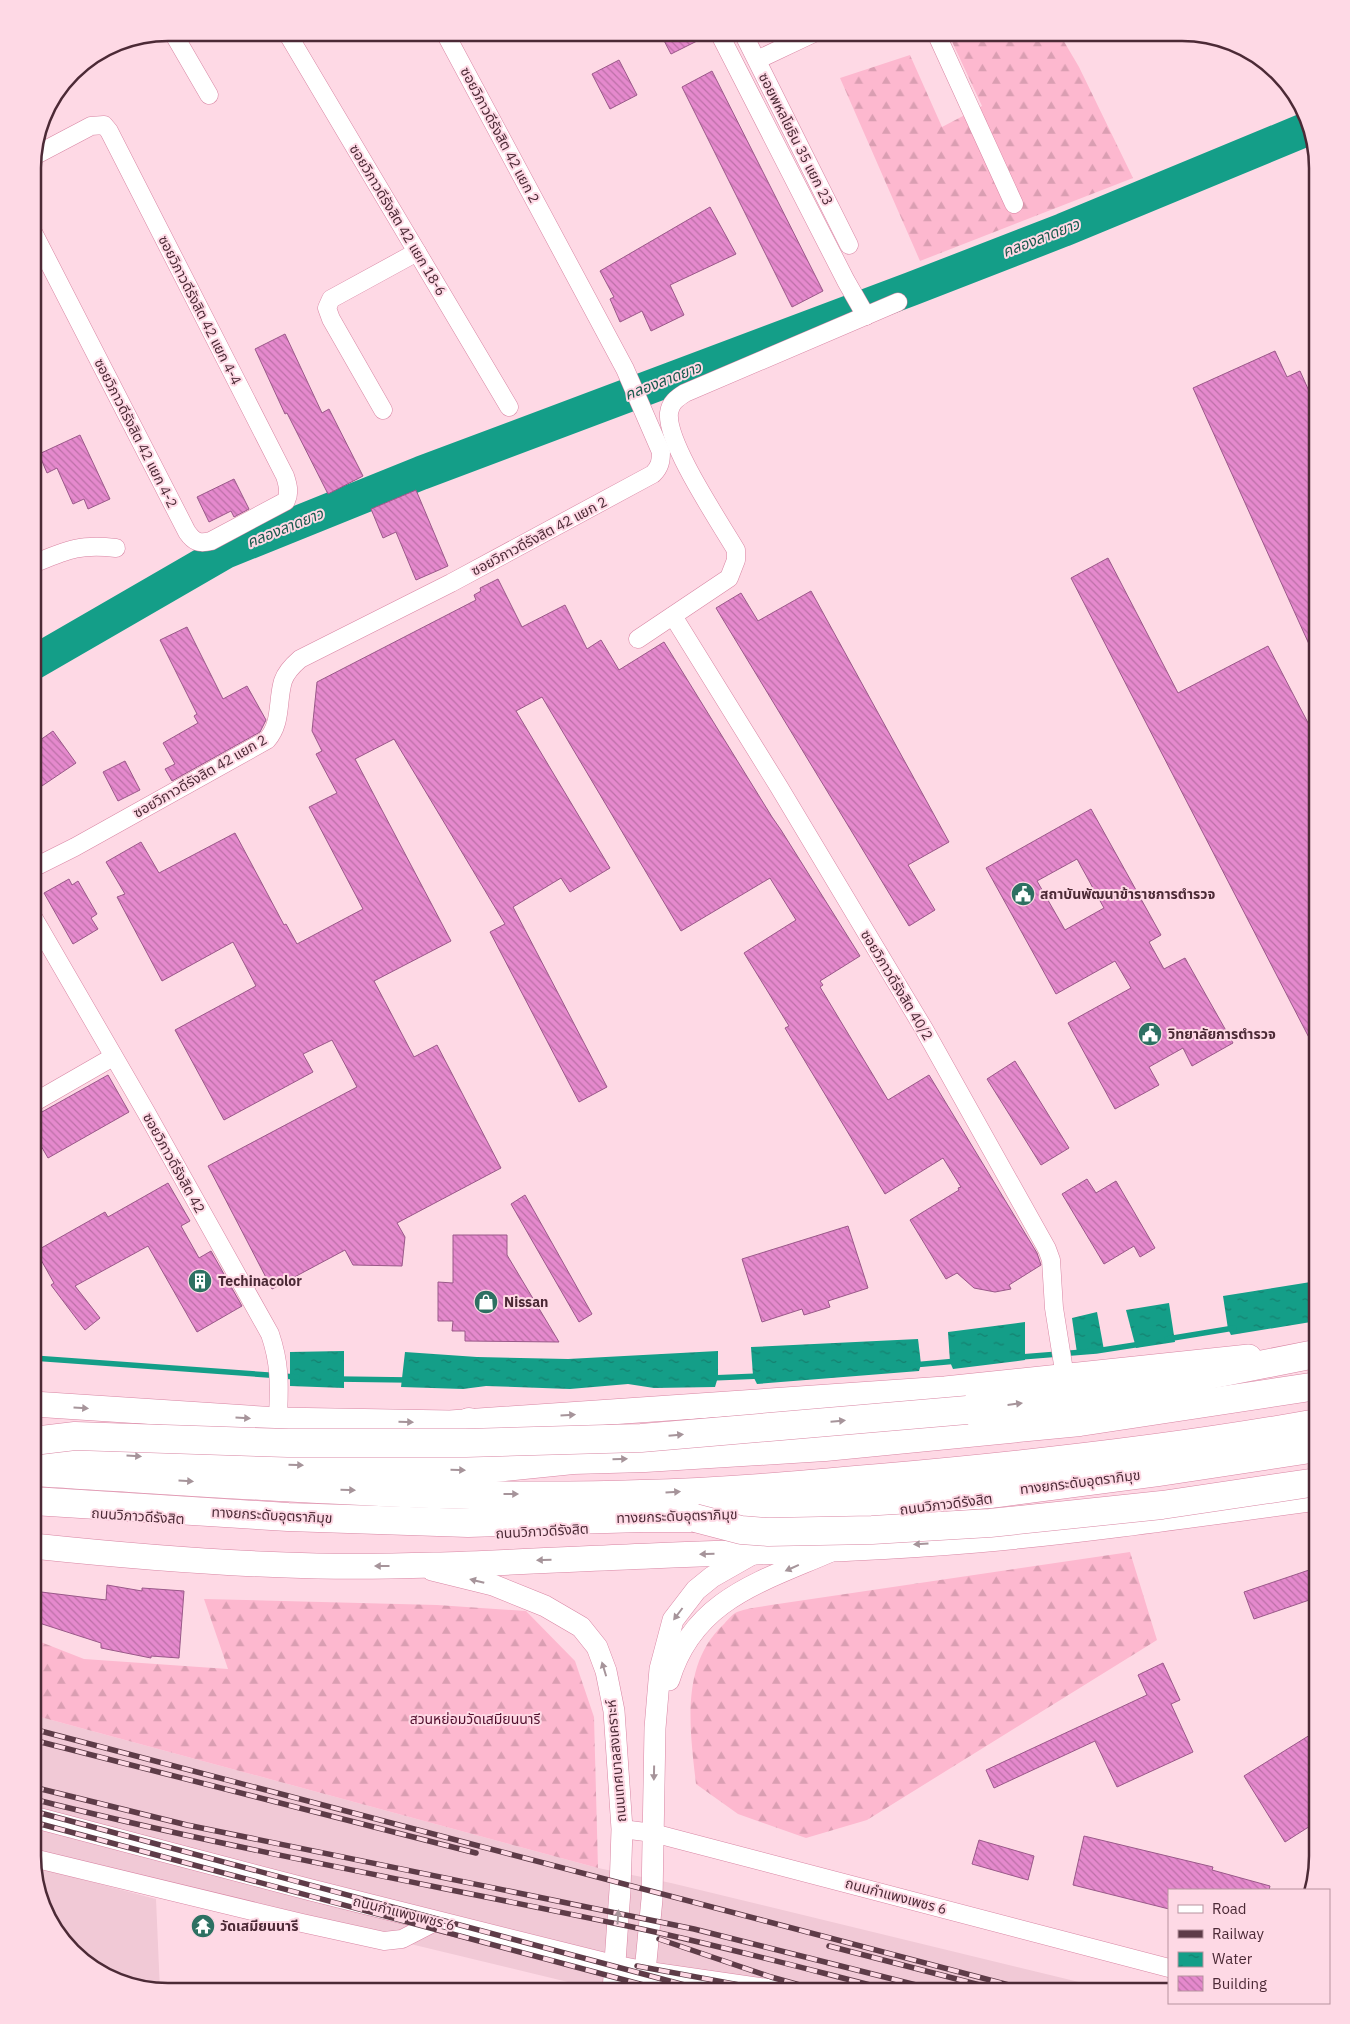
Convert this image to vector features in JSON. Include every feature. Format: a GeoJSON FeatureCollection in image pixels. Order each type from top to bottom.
{"type":"FeatureCollection","features":[{"type":"Feature","properties":{"kind":"highway"},"geometry":{"type":"LineString","coordinates":[[41,1441],[74,1436],[288,1443],[466,1443],[641,1438],[967,1410],[1148,1387],[1309,1355]]}},
{"type":"Feature","properties":{"kind":"highway"},"geometry":{"type":"LineString","coordinates":[[41,1451],[467,1471],[573,1460],[645,1458],[826,1446],[1071,1423],[1309,1387]]}},
{"type":"Feature","properties":{"kind":"highway"},"geometry":{"type":"LineString","coordinates":[[469,1422],[573,1460]]}},
{"type":"Feature","properties":{"kind":"highway","name":"ทางยกระดับอุตราภิมุข"},"geometry":{"type":"LineString","coordinates":[[41,1472],[277,1486],[465,1494],[641,1494],[820,1483],[977,1470],[1078,1458],[1309,1424]]}},
{"type":"Feature","properties":{"kind":"highway","name":"ทางยกระดับอุตราภิมุข"},"geometry":{"type":"LineString","coordinates":[[41,1502],[288,1517],[468,1523],[695,1518],[990,1494],[1309,1450]]}},
{"type":"Feature","properties":{"kind":"highway","name":"ถนนวิภาวดีรังสิต"},"geometry":{"type":"LineString","coordinates":[[41,1510],[292,1527],[472,1534],[805,1521],[986,1500],[1309,1450]]}},
{"type":"Feature","properties":{"kind":"highway"},"geometry":{"type":"LineString","coordinates":[[695,1518],[741,1530],[768,1532],[872,1530],[990,1523],[1162,1506],[1309,1483]]}},
{"type":"Feature","properties":{"kind":"main road"},"geometry":{"type":"LineString","coordinates":[[41,1405],[278,1420],[469,1422],[945,1389],[1064,1367],[1309,1354]]}},
{"type":"Feature","properties":{"kind":"main road","name":"ถนนวิภาวดีรังสิต"},"geometry":{"type":"LineString","coordinates":[[41,1547],[217,1562],[316,1566],[414,1566],[756,1552],[977,1540],[1064,1531],[1309,1499]]}},
{"type":"Feature","properties":{"kind":"street"},"geometry":{"type":"LineString","coordinates":[[178,41],[209,95]]}},
{"type":"Feature","properties":{"kind":"street","name":"ซอยวิภาวดีรังสิต 42 แยก 18-6"},"geometry":{"type":"LineString","coordinates":[[292,41],[508,407]]}},
{"type":"Feature","properties":{"kind":"street","name":"ซอยวิภาวดีรังสิต 42 แยก 2"},"geometry":{"type":"LineString","coordinates":[[42,864],[75,848],[266,740],[274,732],[284,680],[290,669],[300,659],[451,583],[654,474],[661,461],[660,452],[625,368],[450,41]]}},
{"type":"Feature","properties":{"kind":"street"},"geometry":{"type":"LineString","coordinates":[[723,42],[846,281],[864,312]]}},
{"type":"Feature","properties":{"kind":"street","name":"ซอยพหลโยธิน 35 แยก 23"},"geometry":{"type":"LineString","coordinates":[[747,42],[849,245]]}},
{"type":"Feature","properties":{"kind":"street"},"geometry":{"type":"LineString","coordinates":[[757,60],[796,42]]}},
{"type":"Feature","properties":{"kind":"street"},"geometry":{"type":"LineString","coordinates":[[940,42],[1014,204]]}},
{"type":"Feature","properties":{"kind":"street","name":"ซอยวิภาวดีรังสิต 42 แยก 4-4"},"geometry":{"type":"LineString","coordinates":[[42,152],[91,126],[104,125],[109,131],[285,476],[288,487],[286,501]]}},
{"type":"Feature","properties":{"kind":"street","name":"ซอยวิภาวดีรังสิต 42 แยก 4-2"},"geometry":{"type":"LineString","coordinates":[[42,249],[187,532],[194,541],[201,543],[211,541],[286,501]]}},
{"type":"Feature","properties":{"kind":"street"},"geometry":{"type":"LineString","coordinates":[[383,410],[331,319],[327,308],[332,299],[417,252]]}},
{"type":"Feature","properties":{"kind":"street"},"geometry":{"type":"LineString","coordinates":[[638,639],[729,578],[736,560],[736,550],[676,446],[669,425],[669,411],[673,401],[685,393],[864,312],[898,302]]}},
{"type":"Feature","properties":{"kind":"street"},"geometry":{"type":"LineString","coordinates":[[42,560],[69,549],[93,546],[116,548]]}},
{"type":"Feature","properties":{"kind":"street","name":"ซอยวิภาวดีรังสิต 40/2"},"geometry":{"type":"LineString","coordinates":[[673,616],[779,786],[924,1029],[1047,1249],[1053,1274],[1055,1314],[1064,1367]]}},
{"type":"Feature","properties":{"kind":"street","name":"ซอยวิภาวดีรังสิต 42"},"geometry":{"type":"LineString","coordinates":[[42,932],[270,1334],[278,1357],[278,1420]]}},
{"type":"Feature","properties":{"kind":"street"},"geometry":{"type":"LineString","coordinates":[[41,1098],[113,1057]]}},
{"type":"Feature","properties":{"kind":"street"},"geometry":{"type":"LineString","coordinates":[[656,1728],[674,1666],[682,1647],[696,1626],[727,1599],[748,1587],[836,1548]]}},
{"type":"Feature","properties":{"kind":"street"},"geometry":{"type":"LineString","coordinates":[[650,1982],[656,1728],[660,1669],[673,1620],[696,1590],[712,1577],[756,1552]]}},
{"type":"Feature","properties":{"kind":"street","name":"ถนนเทศบาลสงเคราะห์"},"geometry":{"type":"LineString","coordinates":[[414,1566],[493,1585],[545,1606],[581,1627],[597,1647],[606,1671],[614,1711],[622,1829],[614,1982]]}},
{"type":"Feature","properties":{"kind":"street","name":"ถนนกำแพงเพชร 6"},"geometry":{"type":"LineString","coordinates":[[41,1819],[615,1966],[644,1982]]}},
{"type":"Feature","properties":{"kind":"street","name":"ถนนกำแพงเพชร 6"},"geometry":{"type":"LineString","coordinates":[[622,1829],[653,1833],[1168,1968]]}},
{"type":"Feature","properties":{"kind":"street"},"geometry":{"type":"LineString","coordinates":[[41,1860],[384,1941],[402,1939],[437,1922]]}},
{"type":"Feature","properties":{"kind":"shaded area"},"geometry":{"type":"Polygon","coordinates":[[[41,1717],[598,1868],[671,1883],[1083,1983],[569,1982],[41,1855],[41,1717]]]}},
{"type":"Feature","properties":{"kind":"shaded area"},"geometry":{"type":"Polygon","coordinates":[[[42,1869],[156,1899],[160,1982],[143,1980],[119,1973],[91,1957],[78,1946],[67,1933],[51,1905],[42,1869]]]}},
{"type":"Feature","properties":{"kind":"green space"},"geometry":{"type":"Polygon","coordinates":[[[952,42],[1064,42],[1079,67],[1133,178],[920,261],[840,78],[910,55],[942,127],[982,106],[952,42]]]}},
{"type":"Feature","properties":{"kind":"green space"},"geometry":{"type":"Polygon","coordinates":[[[1130,1552],[1157,1640],[867,1820],[806,1838],[738,1814],[696,1784],[691,1721],[694,1679],[700,1659],[709,1641],[735,1613],[771,1605],[1130,1552]]]}},
{"type":"Feature","properties":{"kind":"green space","name":"สวนหย่อมวัดเสมียนนารี"},"geometry":{"type":"Polygon","coordinates":[[[204,1599],[437,1605],[526,1611],[575,1661],[594,1717],[598,1868],[41,1717],[41,1642],[84,1659],[228,1669],[204,1599]]]}},
{"type":"Feature","properties":{"kind":"water"},"geometry":{"type":"Polygon","coordinates":[[[1309,1282],[1309,1322],[1231,1335],[1228,1329],[1223,1296],[1309,1282]]]}},
{"type":"Feature","properties":{"kind":"water"},"geometry":{"type":"Polygon","coordinates":[[[1169,1303],[1175,1342],[1136,1348],[1126,1310],[1169,1303]]]}},
{"type":"Feature","properties":{"kind":"water"},"geometry":{"type":"Polygon","coordinates":[[[1097,1312],[1104,1350],[1077,1353],[1072,1318],[1097,1312]]]}},
{"type":"Feature","properties":{"kind":"water"},"geometry":{"type":"Polygon","coordinates":[[[1025,1322],[1025,1360],[953,1369],[950,1362],[948,1332],[1025,1322]]]}},
{"type":"Feature","properties":{"kind":"water"},"geometry":{"type":"Polygon","coordinates":[[[918,1339],[921,1364],[919,1371],[757,1384],[753,1376],[751,1347],[918,1339]]]}},
{"type":"Feature","properties":{"kind":"water"},"geometry":{"type":"Polygon","coordinates":[[[344,1351],[344,1388],[290,1386],[290,1352],[344,1351]]]}},
{"type":"Feature","properties":{"kind":"water"},"geometry":{"type":"Polygon","coordinates":[[[718,1351],[718,1377],[715,1387],[654,1388],[628,1384],[570,1389],[486,1386],[463,1389],[401,1387],[405,1352],[477,1357],[568,1359],[718,1351]]]}},
{"type":"Feature","properties":{"kind":"building"},"geometry":{"type":"Polygon","coordinates":[[[664,41],[696,42],[671,54],[664,41]]]}},
{"type":"Feature","properties":{"kind":"building"},"geometry":{"type":"Polygon","coordinates":[[[619,60],[637,95],[610,109],[592,74],[619,60]]]}},
{"type":"Feature","properties":{"kind":"building"},"geometry":{"type":"Polygon","coordinates":[[[712,71],[823,291],[792,307],[682,87],[712,71]]]}},
{"type":"Feature","properties":{"kind":"building"},"geometry":{"type":"Polygon","coordinates":[[[710,207],[736,254],[670,285],[684,315],[651,331],[642,311],[620,322],[610,299],[614,297],[600,271],[710,207]]]}},
{"type":"Feature","properties":{"kind":"building"},"geometry":{"type":"Polygon","coordinates":[[[285,334],[322,413],[329,409],[363,476],[328,494],[287,413],[285,414],[255,349],[285,334]]]}},
{"type":"Feature","properties":{"kind":"building"},"geometry":{"type":"Polygon","coordinates":[[[1275,351],[1287,377],[1300,371],[1309,391],[1309,644],[1193,388],[1275,351]]]}},
{"type":"Feature","properties":{"kind":"building"},"geometry":{"type":"Polygon","coordinates":[[[80,435],[110,499],[88,509],[84,499],[73,504],[57,468],[47,473],[42,461],[42,453],[80,435]]]}},
{"type":"Feature","properties":{"kind":"building"},"geometry":{"type":"Polygon","coordinates":[[[234,479],[249,509],[234,517],[231,511],[209,522],[197,497],[234,479]]]}},
{"type":"Feature","properties":{"kind":"building"},"geometry":{"type":"Polygon","coordinates":[[[416,490],[448,566],[416,580],[396,532],[383,538],[371,509],[416,490]]]}},
{"type":"Feature","properties":{"kind":"building"},"geometry":{"type":"Polygon","coordinates":[[[1108,558],[1178,693],[1268,646],[1309,725],[1309,1038],[1071,578],[1108,558]]]}},
{"type":"Feature","properties":{"kind":"building"},"geometry":{"type":"Polygon","coordinates":[[[498,579],[522,627],[565,605],[587,649],[601,640],[619,670],[664,642],[860,956],[820,981],[823,985],[820,987],[888,1100],[929,1075],[1037,1253],[1041,1265],[1009,1285],[1011,1289],[995,1292],[974,1288],[957,1273],[946,1279],[910,1220],[961,1187],[943,1158],[885,1194],[785,1028],[789,1026],[744,953],[796,920],[770,878],[681,931],[542,697],[516,711],[610,868],[570,892],[561,878],[513,907],[607,1087],[579,1102],[490,932],[505,924],[394,739],[355,759],[451,941],[374,981],[414,1057],[437,1045],[501,1168],[397,1223],[405,1237],[402,1266],[353,1265],[345,1250],[272,1289],[208,1166],[357,1087],[332,1040],[303,1054],[313,1072],[224,1120],[175,1030],[256,986],[233,942],[162,981],[117,897],[125,894],[106,862],[141,842],[159,873],[235,833],[284,925],[286,924],[297,944],[363,909],[309,807],[337,793],[316,754],[322,751],[312,731],[317,682],[476,600],[474,595],[481,591],[480,588],[498,579]]]}},
{"type":"Feature","properties":{"kind":"building"},"geometry":{"type":"Polygon","coordinates":[[[811,591],[949,842],[908,865],[935,910],[909,926],[716,608],[741,593],[758,621],[811,591]]]}},
{"type":"Feature","properties":{"kind":"building"},"geometry":{"type":"Polygon","coordinates":[[[187,627],[223,699],[247,686],[266,720],[260,732],[172,781],[165,769],[175,764],[163,743],[198,723],[194,716],[197,714],[160,640],[187,627]]]}},
{"type":"Feature","properties":{"kind":"building"},"geometry":{"type":"Polygon","coordinates":[[[53,731],[76,763],[42,786],[42,739],[53,731]]]}},
{"type":"Feature","properties":{"kind":"building"},"geometry":{"type":"Polygon","coordinates":[[[125,761],[140,790],[118,801],[103,772],[125,761]]]}},
{"type":"Feature","properties":{"kind":"building"},"geometry":{"type":"Polygon","coordinates":[[[1091,809],[1161,935],[1149,942],[1164,969],[1185,958],[1233,1043],[1192,1066],[1183,1048],[1149,1067],[1159,1085],[1115,1109],[1068,1023],[1131,988],[1115,961],[1056,994],[986,868],[1091,809]],[[1077,859],[1037,881],[1065,930],[1104,908],[1077,859]]]}},
{"type":"Feature","properties":{"kind":"building"},"geometry":{"type":"Polygon","coordinates":[[[69,879],[72,885],[78,881],[97,914],[91,918],[98,929],[73,944],[44,893],[69,879]]]}},
{"type":"Feature","properties":{"kind":"building"},"geometry":{"type":"Polygon","coordinates":[[[1015,1061],[1069,1148],[1041,1165],[987,1079],[1015,1061]]]}},
{"type":"Feature","properties":{"kind":"building"},"geometry":{"type":"Polygon","coordinates":[[[108,1075],[129,1112],[48,1158],[41,1147],[41,1112],[108,1075]]]}},
{"type":"Feature","properties":{"kind":"building"},"geometry":{"type":"Polygon","coordinates":[[[1087,1179],[1096,1193],[1116,1181],[1155,1248],[1140,1257],[1134,1246],[1104,1264],[1062,1194],[1087,1179]]]}},
{"type":"Feature","properties":{"kind":"building"},"geometry":{"type":"Polygon","coordinates":[[[168,1183],[190,1221],[181,1226],[199,1258],[211,1251],[242,1306],[197,1332],[148,1246],[75,1286],[100,1318],[85,1330],[51,1285],[54,1283],[41,1261],[41,1248],[105,1212],[108,1217],[168,1183]]]}},
{"type":"Feature","properties":{"kind":"building"},"geometry":{"type":"Polygon","coordinates":[[[525,1195],[592,1314],[579,1322],[511,1204],[525,1195]]]}},
{"type":"Feature","properties":{"kind":"building"},"geometry":{"type":"Polygon","coordinates":[[[848,1226],[868,1288],[828,1301],[830,1307],[804,1315],[802,1309],[762,1322],[742,1259],[848,1226]]]}},
{"type":"Feature","properties":{"kind":"building","name":"Nissan"},"geometry":{"type":"Polygon","coordinates":[[[453,1235],[507,1235],[507,1255],[559,1342],[465,1341],[465,1331],[452,1331],[453,1321],[438,1321],[438,1282],[453,1283],[453,1235]]]}},
{"type":"Feature","properties":{"kind":"building"},"geometry":{"type":"Polygon","coordinates":[[[1309,1570],[1309,1600],[1254,1619],[1244,1592],[1309,1570]]]}},
{"type":"Feature","properties":{"kind":"building"},"geometry":{"type":"Polygon","coordinates":[[[107,1585],[142,1591],[142,1588],[184,1591],[179,1658],[151,1656],[151,1658],[101,1648],[101,1643],[41,1624],[41,1592],[106,1600],[107,1585]]]}},
{"type":"Feature","properties":{"kind":"building"},"geometry":{"type":"Polygon","coordinates":[[[1163,1663],[1180,1700],[1171,1704],[1193,1752],[1117,1787],[1095,1741],[994,1788],[986,1770],[1147,1695],[1138,1675],[1163,1663]]]}},
{"type":"Feature","properties":{"kind":"building"},"geometry":{"type":"Polygon","coordinates":[[[1309,1736],[1309,1827],[1285,1842],[1244,1776],[1309,1736]]]}},
{"type":"Feature","properties":{"kind":"building"},"geometry":{"type":"Polygon","coordinates":[[[1084,1836],[1213,1867],[1212,1870],[1270,1886],[1269,1889],[1168,1889],[1168,1909],[1073,1885],[1084,1836]]]}},
{"type":"Feature","properties":{"kind":"building"},"geometry":{"type":"Polygon","coordinates":[[[979,1840],[1034,1856],[1028,1880],[972,1864],[979,1840]]]}},
{"type":"Feature","properties":{"kind":"waterway","name":"คลองลาดยาว"},"geometry":{"type":"LineString","coordinates":[[42,658],[225,552],[421,473],[1063,230],[1303,131]]}},
{"type":"Feature","properties":{"kind":"waterway"},"geometry":{"type":"LineString","coordinates":[[1167,1339],[1234,1328]]}},
{"type":"Feature","properties":{"kind":"waterway"},"geometry":{"type":"LineString","coordinates":[[1021,1357],[1096,1351],[1141,1344]]}},
{"type":"Feature","properties":{"kind":"waterway"},"geometry":{"type":"LineString","coordinates":[[41,1359],[297,1377]]}},
{"type":"Feature","properties":{"kind":"waterway"},"geometry":{"type":"LineString","coordinates":[[913,1365],[957,1361]]}},
{"type":"Feature","properties":{"kind":"waterway"},"geometry":{"type":"LineString","coordinates":[[711,1378],[760,1376]]}},
{"type":"Feature","properties":{"kind":"waterway"},"geometry":{"type":"LineString","coordinates":[[336,1379],[410,1380]]}},
{"type":"Feature","properties":{"kind":"railway"},"geometry":{"type":"LineString","coordinates":[[41,1731],[1001,1983]]}},
{"type":"Feature","properties":{"kind":"railway"},"geometry":{"type":"LineString","coordinates":[[41,1742],[476,1853]]}},
{"type":"Feature","properties":{"kind":"railway"},"geometry":{"type":"LineString","coordinates":[[41,1789],[187,1825],[694,1929],[907,1983]]}},
{"type":"Feature","properties":{"kind":"railway"},"geometry":{"type":"LineString","coordinates":[[41,1801],[251,1849],[653,1931],[862,1983]]}},
{"type":"Feature","properties":{"kind":"railway"},"geometry":{"type":"LineString","coordinates":[[41,1813],[675,1983]]}},
{"type":"Feature","properties":{"kind":"railway"},"geometry":{"type":"LineString","coordinates":[[41,1824],[634,1982]]}},
{"type":"Feature","properties":{"kind":"railway"},"geometry":{"type":"LineString","coordinates":[[659,1939],[791,1983]]}},
{"type":"Feature","properties":{"kind":"railway"},"geometry":{"type":"LineString","coordinates":[[829,1946],[971,1983]]}},
{"type":"Feature","properties":{"kind":"railway"},"geometry":{"type":"LineString","coordinates":[[637,1966],[726,1983]]}},
{"type":"Feature","properties":{"kind":"place","name":"สถาบันพัฒนาข้าราชการตำรวจ"},"geometry":{"type":"Point","coordinates":[1023,894]}},
{"type":"Feature","properties":{"kind":"place","name":"วิทยาลัยการตำรวจ"},"geometry":{"type":"Point","coordinates":[1150,1034]}},
{"type":"Feature","properties":{"kind":"place","name":"Techinacolor"},"geometry":{"type":"Point","coordinates":[200,1281]}},
{"type":"Feature","properties":{"kind":"place","name":"Nissan"},"geometry":{"type":"Point","coordinates":[486,1302]}},
{"type":"Feature","properties":{"kind":"place","name":"วัดเสมียนนารี"},"geometry":{"type":"Point","coordinates":[203,1926]}}]}
